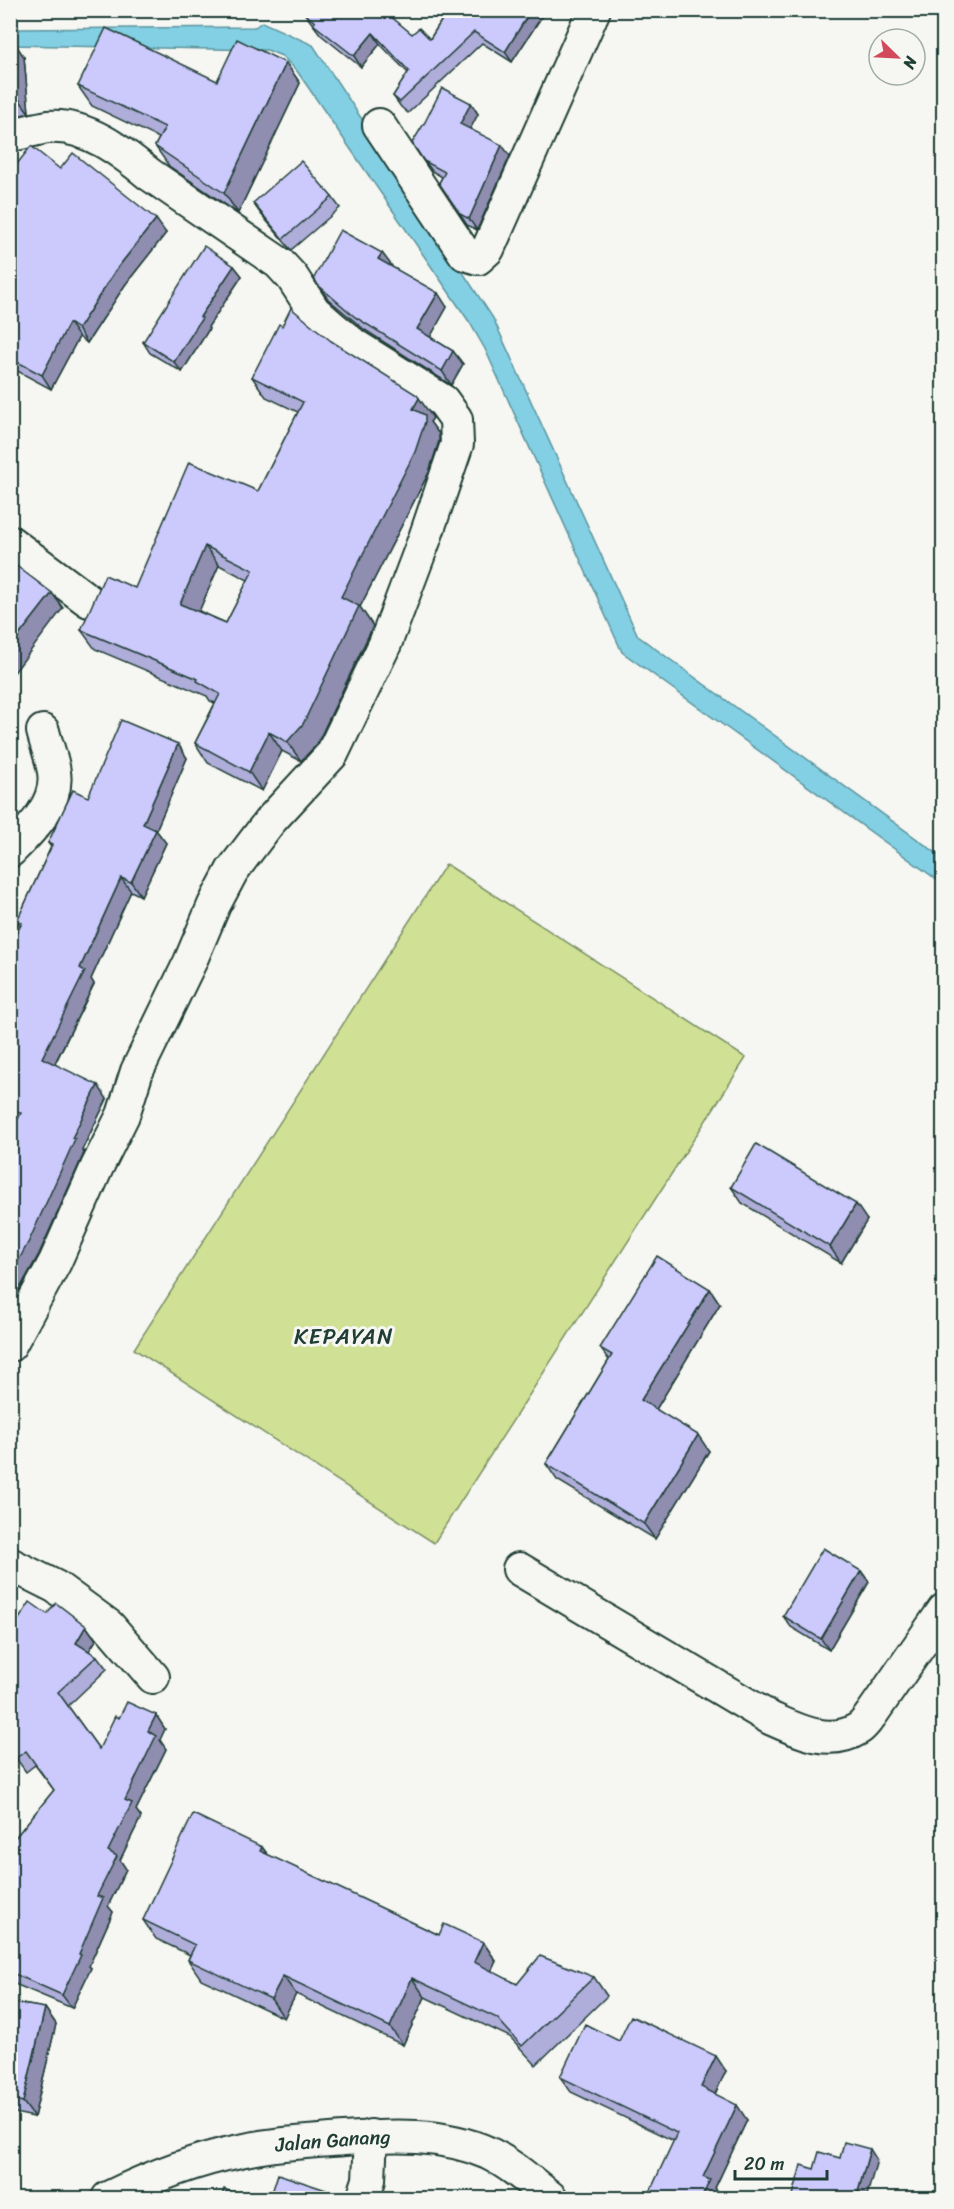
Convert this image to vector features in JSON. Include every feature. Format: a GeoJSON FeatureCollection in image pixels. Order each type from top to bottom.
{"type":"FeatureCollection","features":[{"type":"Feature","properties":{"kind":"street"},"geometry":{"type":"LineString","coordinates":[[380,126],[465,254],[478,258],[488,249],[594,10]]}},
{"type":"Feature","properties":{"kind":"street"},"geometry":{"type":"LineString","coordinates":[[10,135],[50,127],[71,129],[92,136],[129,157],[149,174],[279,263],[292,277],[314,311],[354,345],[443,401],[456,419],[457,444],[385,644],[332,754],[270,821],[232,871],[137,1071],[123,1115],[55,1262],[10,1345]]}},
{"type":"Feature","properties":{"kind":"street"},"geometry":{"type":"LineString","coordinates":[[10,542],[88,601]]}},
{"type":"Feature","properties":{"kind":"street"},"geometry":{"type":"LineString","coordinates":[[10,851],[43,814],[52,795],[54,773],[43,731]]}},
{"type":"Feature","properties":{"kind":"street"},"geometry":{"type":"LineString","coordinates":[[10,1564],[56,1587],[109,1626],[153,1677]]}},
{"type":"Feature","properties":{"kind":"street"},"geometry":{"type":"LineString","coordinates":[[519,1569],[770,1718],[805,1733],[825,1737],[843,1735],[859,1729],[886,1696],[944,1610]]}},
{"type":"Feature","properties":{"kind":"street"},"geometry":{"type":"LineString","coordinates":[[363,2199],[369,2180],[371,2136]]}},
{"type":"Feature","properties":{"kind":"street","name":"Jalan Ganang"},"geometry":{"type":"LineString","coordinates":[[108,2199],[160,2175],[240,2151],[299,2142],[371,2136],[420,2137],[461,2144],[488,2153],[512,2167],[550,2199]]}},
{"type":"Feature","properties":{"kind":"green space"},"geometry":{"type":"Polygon","coordinates":[[[446,864],[746,1058],[434,1543],[134,1349],[446,864]]]}},
{"type":"Feature","properties":{"kind":"water"},"geometry":{"type":"Polygon","coordinates":[[[10,18],[18,29],[255,27],[262,22],[313,45],[493,318],[638,636],[943,858],[943,884],[622,652],[485,349],[470,323],[297,71],[282,56],[267,50],[11,45],[10,18]]]}},
{"type":"Feature","properties":{"kind":"building"},"geometry":{"type":"Polygon","coordinates":[[[306,10],[383,10],[412,34],[419,28],[430,39],[448,10],[531,10],[505,52],[474,32],[400,102],[393,96],[409,71],[373,33],[354,56],[313,24],[315,22],[304,13],[306,10]]]}},
{"type":"Feature","properties":{"kind":"building"},"geometry":{"type":"Polygon","coordinates":[[[106,28],[217,81],[237,39],[286,63],[224,193],[155,146],[165,127],[78,86],[106,28]]]}},
{"type":"Feature","properties":{"kind":"building"},"geometry":{"type":"Polygon","coordinates":[[[12,39],[16,95],[10,97],[10,40],[12,39]]]}},
{"type":"Feature","properties":{"kind":"building"},"geometry":{"type":"Polygon","coordinates":[[[442,88],[471,103],[460,124],[502,145],[469,219],[460,214],[439,183],[445,172],[424,161],[412,143],[442,88]]]}},
{"type":"Feature","properties":{"kind":"building"},"geometry":{"type":"Polygon","coordinates":[[[31,146],[60,169],[73,153],[156,219],[115,271],[78,329],[69,323],[42,375],[10,358],[10,173],[31,146]]]}},
{"type":"Feature","properties":{"kind":"building"},"geometry":{"type":"Polygon","coordinates":[[[301,161],[332,197],[283,239],[253,203],[301,161]]]}},
{"type":"Feature","properties":{"kind":"building"},"geometry":{"type":"Polygon","coordinates":[[[340,230],[382,253],[378,259],[438,293],[417,329],[453,351],[442,371],[355,317],[318,285],[314,278],[340,230]]]}},
{"type":"Feature","properties":{"kind":"building"},"geometry":{"type":"Polygon","coordinates":[[[204,246],[234,266],[200,317],[202,318],[174,362],[143,342],[204,246]]]}},
{"type":"Feature","properties":{"kind":"building"},"geometry":{"type":"Polygon","coordinates":[[[291,308],[331,341],[417,395],[419,398],[413,409],[425,415],[425,422],[415,452],[341,597],[359,606],[303,724],[287,742],[269,732],[249,772],[195,743],[220,694],[197,681],[198,679],[81,630],[105,575],[135,588],[189,462],[258,491],[303,402],[252,377],[279,324],[282,326],[291,308]],[[205,546],[180,604],[226,623],[253,570],[205,546]]]}},
{"type":"Feature","properties":{"kind":"building"},"geometry":{"type":"Polygon","coordinates":[[[10,561],[52,593],[10,647],[10,561]]]}},
{"type":"Feature","properties":{"kind":"building"},"geometry":{"type":"Polygon","coordinates":[[[121,720],[178,744],[143,824],[156,830],[131,882],[121,878],[80,968],[85,971],[42,1058],[98,1085],[72,1138],[75,1139],[29,1241],[10,1276],[10,1135],[21,1113],[10,1108],[10,946],[22,923],[17,921],[52,845],[48,843],[73,790],[88,797],[121,720]]]}},
{"type":"Feature","properties":{"kind":"building"},"geometry":{"type":"Polygon","coordinates":[[[756,1144],[856,1204],[830,1247],[731,1187],[756,1144]]]}},
{"type":"Feature","properties":{"kind":"building"},"geometry":{"type":"Polygon","coordinates":[[[657,1256],[710,1289],[641,1400],[698,1435],[644,1524],[546,1464],[612,1355],[600,1348],[657,1256]]]}},
{"type":"Feature","properties":{"kind":"building"},"geometry":{"type":"Polygon","coordinates":[[[823,1548],[861,1571],[821,1639],[783,1616],[823,1548]]]}},
{"type":"Feature","properties":{"kind":"building"},"geometry":{"type":"Polygon","coordinates":[[[30,1602],[47,1614],[56,1603],[86,1626],[76,1643],[97,1656],[58,1692],[99,1749],[115,1716],[119,1718],[127,1702],[156,1715],[148,1731],[156,1736],[125,1800],[132,1803],[108,1851],[117,1856],[97,1896],[103,1898],[79,1954],[81,1955],[62,1995],[10,1972],[10,1844],[54,1790],[26,1751],[16,1758],[10,1750],[10,1610],[17,1622],[30,1602]]]}},
{"type":"Feature","properties":{"kind":"building"},"geometry":{"type":"Polygon","coordinates":[[[193,1814],[262,1847],[260,1851],[439,1935],[444,1924],[483,1942],[474,1962],[517,1984],[540,1956],[594,1977],[522,2046],[497,2018],[412,1978],[390,2027],[283,1976],[271,1999],[188,1960],[195,1945],[143,1920],[193,1814]]]}},
{"type":"Feature","properties":{"kind":"building"},"geometry":{"type":"Polygon","coordinates":[[[10,2002],[45,2008],[23,2102],[10,2099],[10,2002]]]}},
{"type":"Feature","properties":{"kind":"building"},"geometry":{"type":"Polygon","coordinates":[[[631,2016],[716,2056],[701,2087],[737,2105],[703,2177],[710,2180],[701,2199],[647,2198],[677,2133],[560,2077],[585,2024],[619,2041],[631,2016]]]}},
{"type":"Feature","properties":{"kind":"building"},"geometry":{"type":"Polygon","coordinates":[[[844,2142],[870,2149],[856,2199],[792,2199],[801,2165],[814,2169],[819,2152],[840,2158],[844,2142]]]}},
{"type":"Feature","properties":{"kind":"building"},"geometry":{"type":"Polygon","coordinates":[[[278,2174],[338,2194],[345,2199],[270,2199],[278,2174]]]}},
{"type":"Feature","properties":{"kind":"building"},"geometry":{"type":"Polygon","coordinates":[[[224,2189],[251,2199],[221,2199],[224,2189]]]}},
{"type":"Feature","properties":{"kind":"building"},"geometry":{"type":"Polygon","coordinates":[[[367,2193],[383,2199],[361,2199],[367,2193]]]}},
{"type":"Feature","properties":{"kind":"district","name":"KEPAYAN"},"geometry":{"type":"Point","coordinates":[344,1336]}}]}
